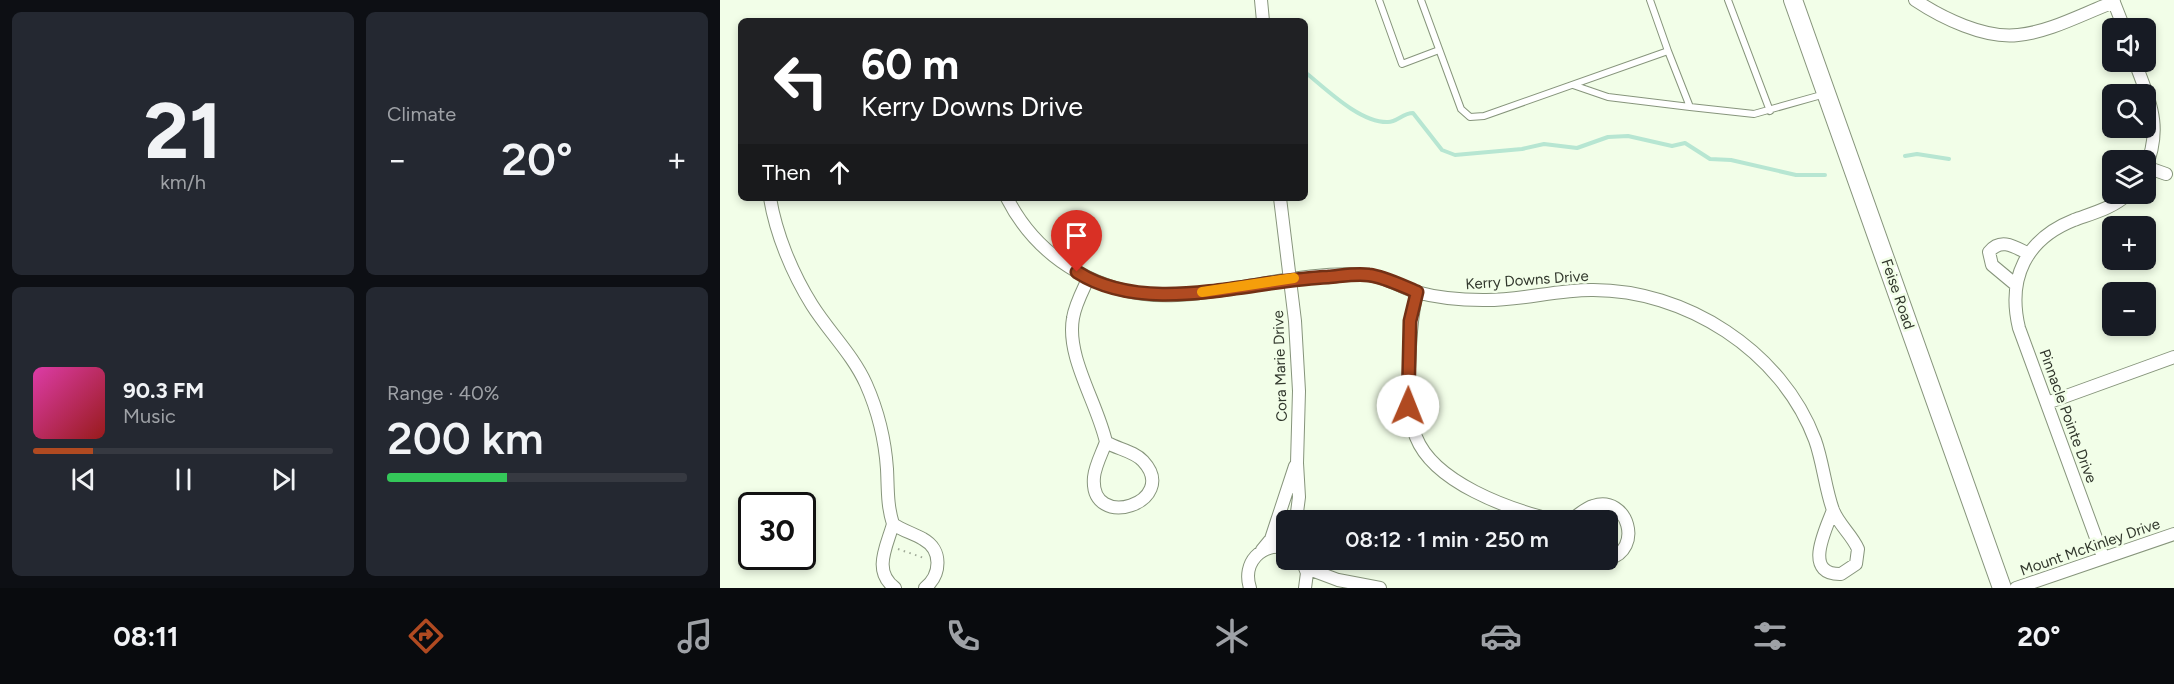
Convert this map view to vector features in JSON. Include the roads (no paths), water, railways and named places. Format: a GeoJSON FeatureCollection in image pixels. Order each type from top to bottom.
{"type":"FeatureCollection","features":[{"type":"Feature","properties":{"kind":"street"},"geometry":{"type":"LineString","coordinates":[[1261,0],[1263,18]]}},
{"type":"Feature","properties":{"kind":"street","name":"Feise Road"},"geometry":{"type":"LineString","coordinates":[[1793,0],[2002,588]]}},
{"type":"Feature","properties":{"kind":"street"},"geometry":{"type":"LineString","coordinates":[[1915,0],[1979,30],[2018,35],[2037,31],[2114,1],[2120,18]]}},
{"type":"Feature","properties":{"kind":"street"},"geometry":{"type":"LineString","coordinates":[[2139,72],[2155,118],[2156,136],[2152,150]]}},
{"type":"Feature","properties":{"kind":"street"},"geometry":{"type":"LineString","coordinates":[[2156,171],[2166,174]]}},
{"type":"Feature","properties":{"kind":"street"},"geometry":{"type":"LineString","coordinates":[[771,201],[776,224],[796,274],[812,304],[854,361],[875,407],[884,441],[887,497],[893,524],[886,544],[882,568],[888,582],[895,588]]}},
{"type":"Feature","properties":{"kind":"street","name":"Kerry Downs Drive"},"geometry":{"type":"LineString","coordinates":[[1009,201],[1034,239],[1066,265],[1088,279],[1129,291],[1176,296],[1290,279],[1369,275],[1417,292],[1455,299],[1486,300],[1593,290],[1652,297],[1693,312],[1728,332],[1762,361],[1792,398],[1814,438],[1833,510],[1858,549],[1856,564],[1841,574],[1831,573],[1824,568],[1818,554],[1833,510]]}},
{"type":"Feature","properties":{"kind":"street","name":"Cora Marie Drive"},"geometry":{"type":"LineString","coordinates":[[1280,201],[1290,279],[1299,391],[1297,510]]}},
{"type":"Feature","properties":{"kind":"street","name":"Pinnacle Pointe Drive"},"geometry":{"type":"LineString","coordinates":[[2103,557],[2019,328],[2015,310],[2016,285],[2029,254],[2050,231],[2113,204]]}},
{"type":"Feature","properties":{"kind":"street"},"geometry":{"type":"LineString","coordinates":[[2016,285],[1992,265],[1989,252],[1998,244],[2005,243],[2029,254]]}},
{"type":"Feature","properties":{"kind":"street"},"geometry":{"type":"LineString","coordinates":[[1088,279],[1073,318],[1071,336],[1073,352],[1096,405],[1106,442],[1094,477],[1095,486],[1098,495],[1111,507],[1129,508],[1145,498],[1151,480],[1149,470],[1136,456],[1106,442]]}},
{"type":"Feature","properties":{"kind":"street"},"geometry":{"type":"LineString","coordinates":[[1417,292],[1410,321],[1408,406],[1417,439],[1424,452],[1444,472],[1481,494],[1519,510]]}},
{"type":"Feature","properties":{"kind":"street"},"geometry":{"type":"LineString","coordinates":[[2048,403],[2174,357]]}},
{"type":"Feature","properties":{"kind":"street","name":"Cora Marie Drive"},"geometry":{"type":"LineString","coordinates":[[1247,584],[1251,561],[1271,539],[1297,462]]}},
{"type":"Feature","properties":{"kind":"street"},"geometry":{"type":"LineString","coordinates":[[1587,510],[1596,505],[1613,506],[1622,512],[1629,528],[1629,537],[1618,554]]}},
{"type":"Feature","properties":{"kind":"street"},"geometry":{"type":"LineString","coordinates":[[893,524],[934,548],[938,563],[936,577],[926,588]]}},
{"type":"Feature","properties":{"kind":"street","name":"Mount McKinley Drive"},"geometry":{"type":"LineString","coordinates":[[2016,588],[2174,534]]}},
{"type":"Feature","properties":{"kind":"street"},"geometry":{"type":"LineString","coordinates":[[1262,550],[1276,546]]}},
{"type":"Feature","properties":{"kind":"street"},"geometry":{"type":"LineString","coordinates":[[1304,570],[1305,588]]}},
{"type":"Feature","properties":{"kind":"street"},"geometry":{"type":"LineString","coordinates":[[1317,570],[1338,580],[1380,588]]}},
{"type":"Feature","properties":{"kind":"lane"},"geometry":{"type":"LineString","coordinates":[[1379,0],[1402,64],[1439,51]]}},
{"type":"Feature","properties":{"kind":"lane"},"geometry":{"type":"LineString","coordinates":[[1421,0],[1461,109],[1470,117],[1484,116],[1668,51]]}},
{"type":"Feature","properties":{"kind":"lane"},"geometry":{"type":"LineString","coordinates":[[1650,0],[1690,107]]}},
{"type":"Feature","properties":{"kind":"lane"},"geometry":{"type":"LineString","coordinates":[[1728,0],[1770,111]]}},
{"type":"Feature","properties":{"kind":"lane"},"geometry":{"type":"LineString","coordinates":[[1573,85],[1608,97],[1754,114],[1827,93]]}},
{"type":"Feature","properties":{"kind":"waterway"},"geometry":{"type":"LineString","coordinates":[[1308,75],[1333,96],[1366,117],[1388,122],[1413,113],[1442,150],[1455,155],[1522,149],[1544,144],[1577,148],[1608,137],[1628,136],[1672,146],[1685,143],[1710,159],[1731,160],[1796,175],[1825,175]]}},
{"type":"Feature","properties":{"kind":"waterway"},"geometry":{"type":"LineString","coordinates":[[1905,156],[1917,154],[1949,159]]}}]}
